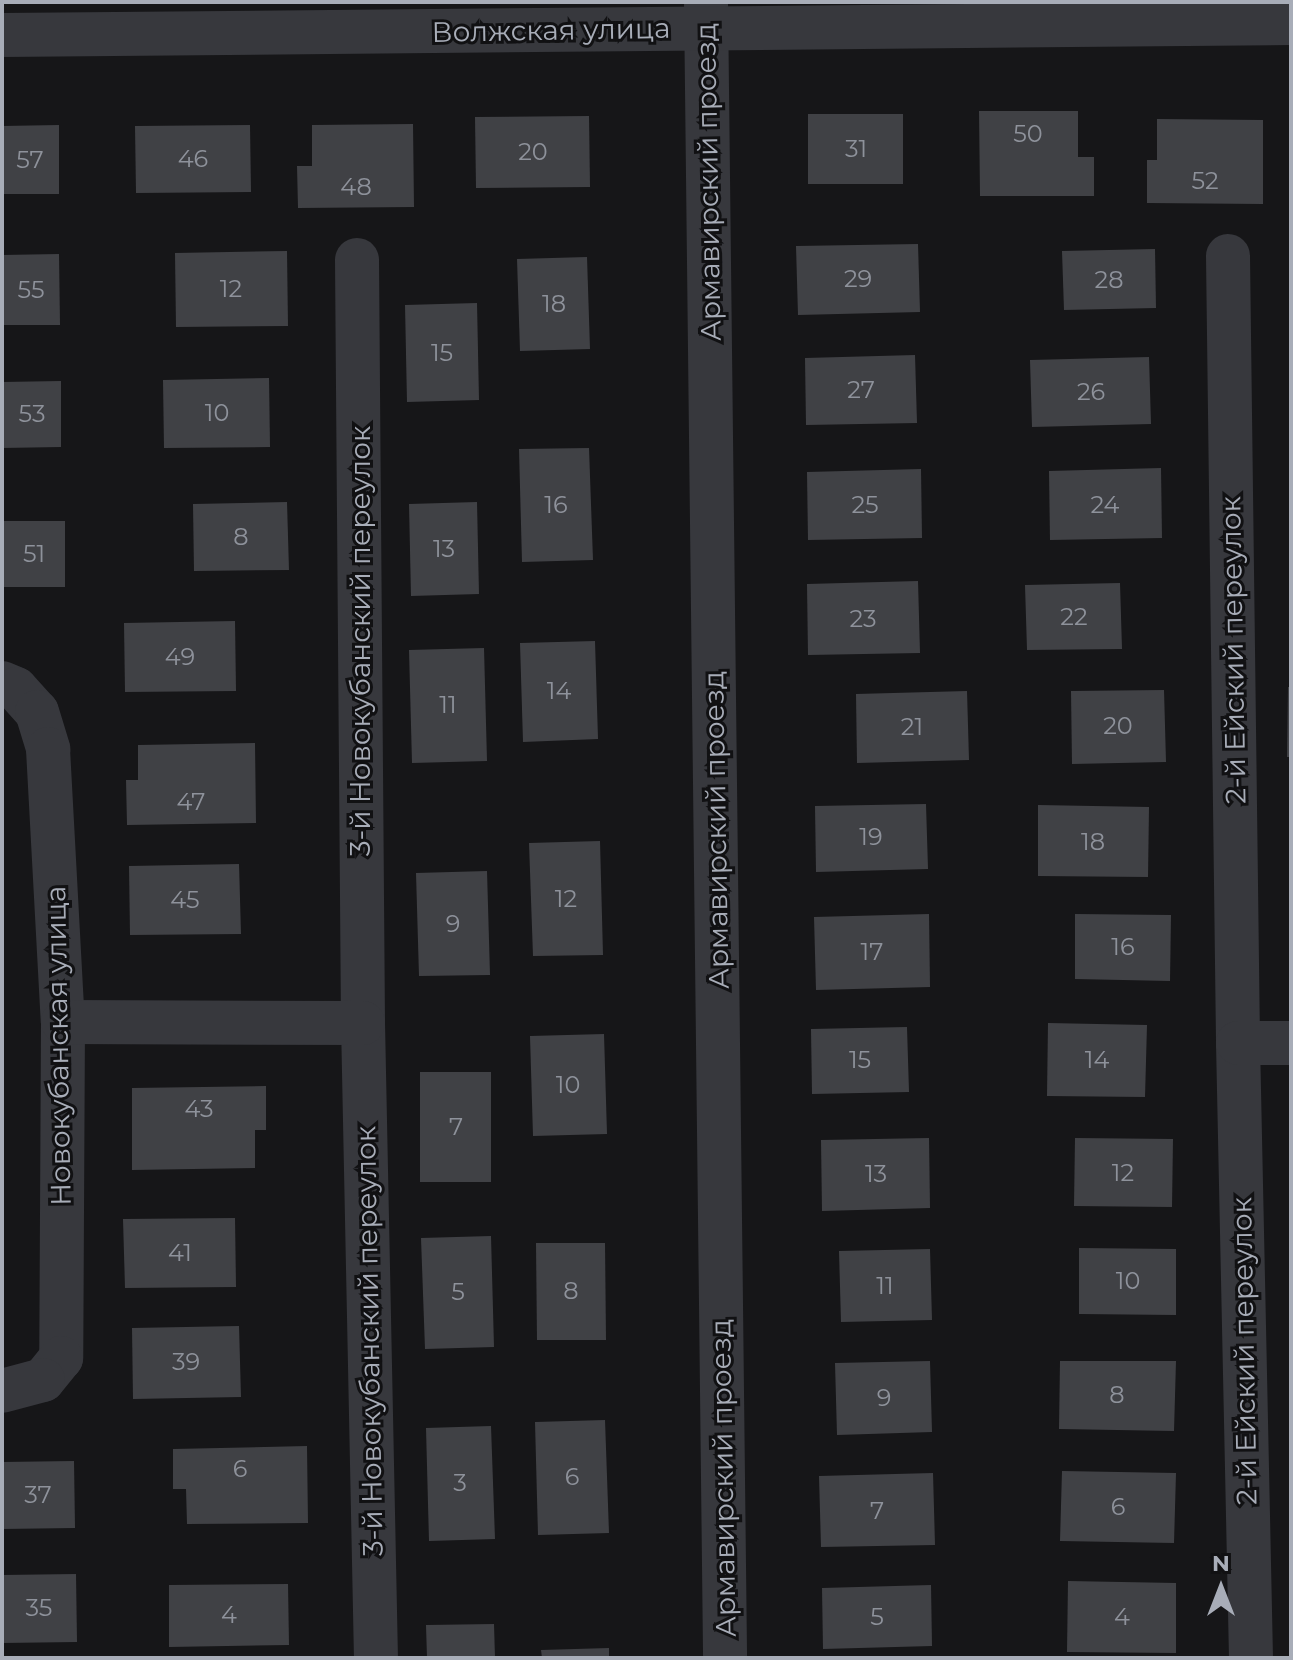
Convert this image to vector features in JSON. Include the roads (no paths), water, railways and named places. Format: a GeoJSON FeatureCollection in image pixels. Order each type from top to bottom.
{"type":"FeatureCollection","features":[{"type":"Feature","properties":{"kind":"street","name":"Волжская улица"},"geometry":{"type":"LineString","coordinates":[[2,35],[706,15],[1291,23]]}},
{"type":"Feature","properties":{"kind":"street","name":"Армавирский проезд"},"geometry":{"type":"LineString","coordinates":[[706,15],[725,1658]]}},
{"type":"Feature","properties":{"kind":"street","name":"2-й Ейский переулок"},"geometry":{"type":"LineString","coordinates":[[1228,256],[1238,1043],[1251,1658]]}},
{"type":"Feature","properties":{"kind":"street","name":"3-й Новокубанский переулок"},"geometry":{"type":"LineString","coordinates":[[357,260],[363,1023],[376,1658]]}},
{"type":"Feature","properties":{"kind":"street","name":"Новокубанская улица"},"geometry":{"type":"LineString","coordinates":[[2,683],[16,689],[37,712],[48,749],[63,1022],[61,1358],[43,1380],[2,1391]]}},
{"type":"Feature","properties":{"kind":"street"},"geometry":{"type":"LineString","coordinates":[[63,1022],[363,1023]]}},
{"type":"Feature","properties":{"kind":"street"},"geometry":{"type":"LineString","coordinates":[[1238,1043],[1291,1043]]}}]}
